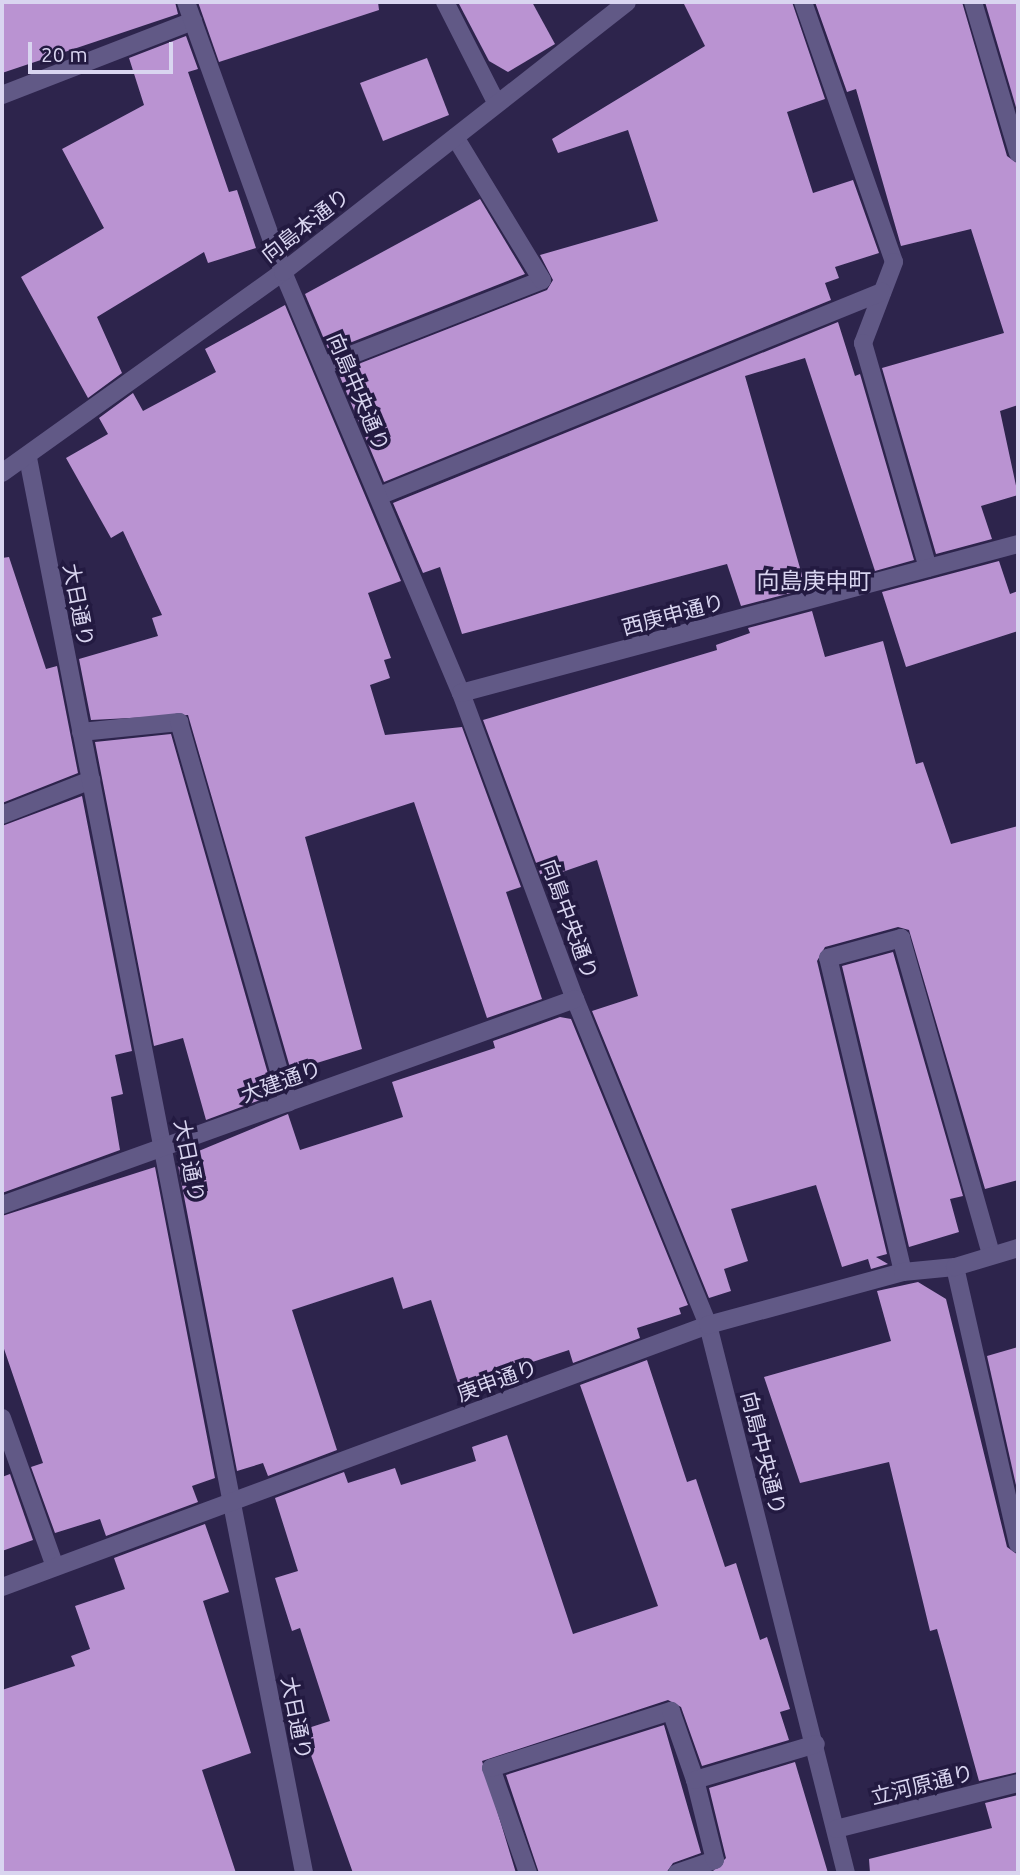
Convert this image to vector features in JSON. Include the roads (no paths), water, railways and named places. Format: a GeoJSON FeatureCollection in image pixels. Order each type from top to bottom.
{"type":"FeatureCollection","features":[{"type":"Feature","properties":{"kind":"street","name":"向島中央通り"},"geometry":{"type":"LineString","coordinates":[[186,2],[283,272],[461,692],[575,999],[708,1325],[816,1744],[846,1873]]}},
{"type":"Feature","properties":{"kind":"street"},"geometry":{"type":"LineString","coordinates":[[445,2],[497,104]]}},
{"type":"Feature","properties":{"kind":"street","name":"向島本通り"},"geometry":{"type":"LineString","coordinates":[[2,473],[27,458],[283,272],[627,2]]}},
{"type":"Feature","properties":{"kind":"street"},"geometry":{"type":"LineString","coordinates":[[803,2],[894,262],[863,343],[928,568]]}},
{"type":"Feature","properties":{"kind":"street"},"geometry":{"type":"LineString","coordinates":[[973,2],[1018,153]]}},
{"type":"Feature","properties":{"kind":"street"},"geometry":{"type":"LineString","coordinates":[[2,95],[193,21]]}},
{"type":"Feature","properties":{"kind":"street"},"geometry":{"type":"LineString","coordinates":[[323,366],[542,280],[455,137]]}},
{"type":"Feature","properties":{"kind":"street"},"geometry":{"type":"LineString","coordinates":[[379,496],[882,292]]}},
{"type":"Feature","properties":{"kind":"street","name":"大日通り"},"geometry":{"type":"LineString","coordinates":[[27,458],[304,1873]]}},
{"type":"Feature","properties":{"kind":"street","name":"西庚申通り"},"geometry":{"type":"LineString","coordinates":[[461,692],[1018,544]]}},
{"type":"Feature","properties":{"kind":"street"},"geometry":{"type":"LineString","coordinates":[[81,732],[178,722],[288,1102]]}},
{"type":"Feature","properties":{"kind":"street"},"geometry":{"type":"LineString","coordinates":[[2,814],[91,780]]}},
{"type":"Feature","properties":{"kind":"street"},"geometry":{"type":"LineString","coordinates":[[903,1272],[828,958],[901,937],[991,1253]]}},
{"type":"Feature","properties":{"kind":"street","name":"大建通り"},"geometry":{"type":"LineString","coordinates":[[2,1205],[575,999]]}},
{"type":"Feature","properties":{"kind":"street","name":"庚申通り"},"geometry":{"type":"LineString","coordinates":[[2,1587],[232,1506],[708,1325],[903,1272],[954,1268],[991,1253],[1018,1248]]}},
{"type":"Feature","properties":{"kind":"street"},"geometry":{"type":"LineString","coordinates":[[954,1268],[1018,1544]]}},
{"type":"Feature","properties":{"kind":"street"},"geometry":{"type":"LineString","coordinates":[[2,1418],[55,1567]]}},
{"type":"Feature","properties":{"kind":"street"},"geometry":{"type":"LineString","coordinates":[[528,1873],[491,1768],[671,1711],[695,1780],[715,1860],[677,1873]]}},
{"type":"Feature","properties":{"kind":"street"},"geometry":{"type":"LineString","coordinates":[[695,1780],[816,1744]]}},
{"type":"Feature","properties":{"kind":"street","name":"立河原通り"},"geometry":{"type":"LineString","coordinates":[[836,1829],[1018,1783]]}},
{"type":"Feature","properties":{"kind":"district","name":"向島庚申町"},"geometry":{"type":"Point","coordinates":[814,581]}}]}
